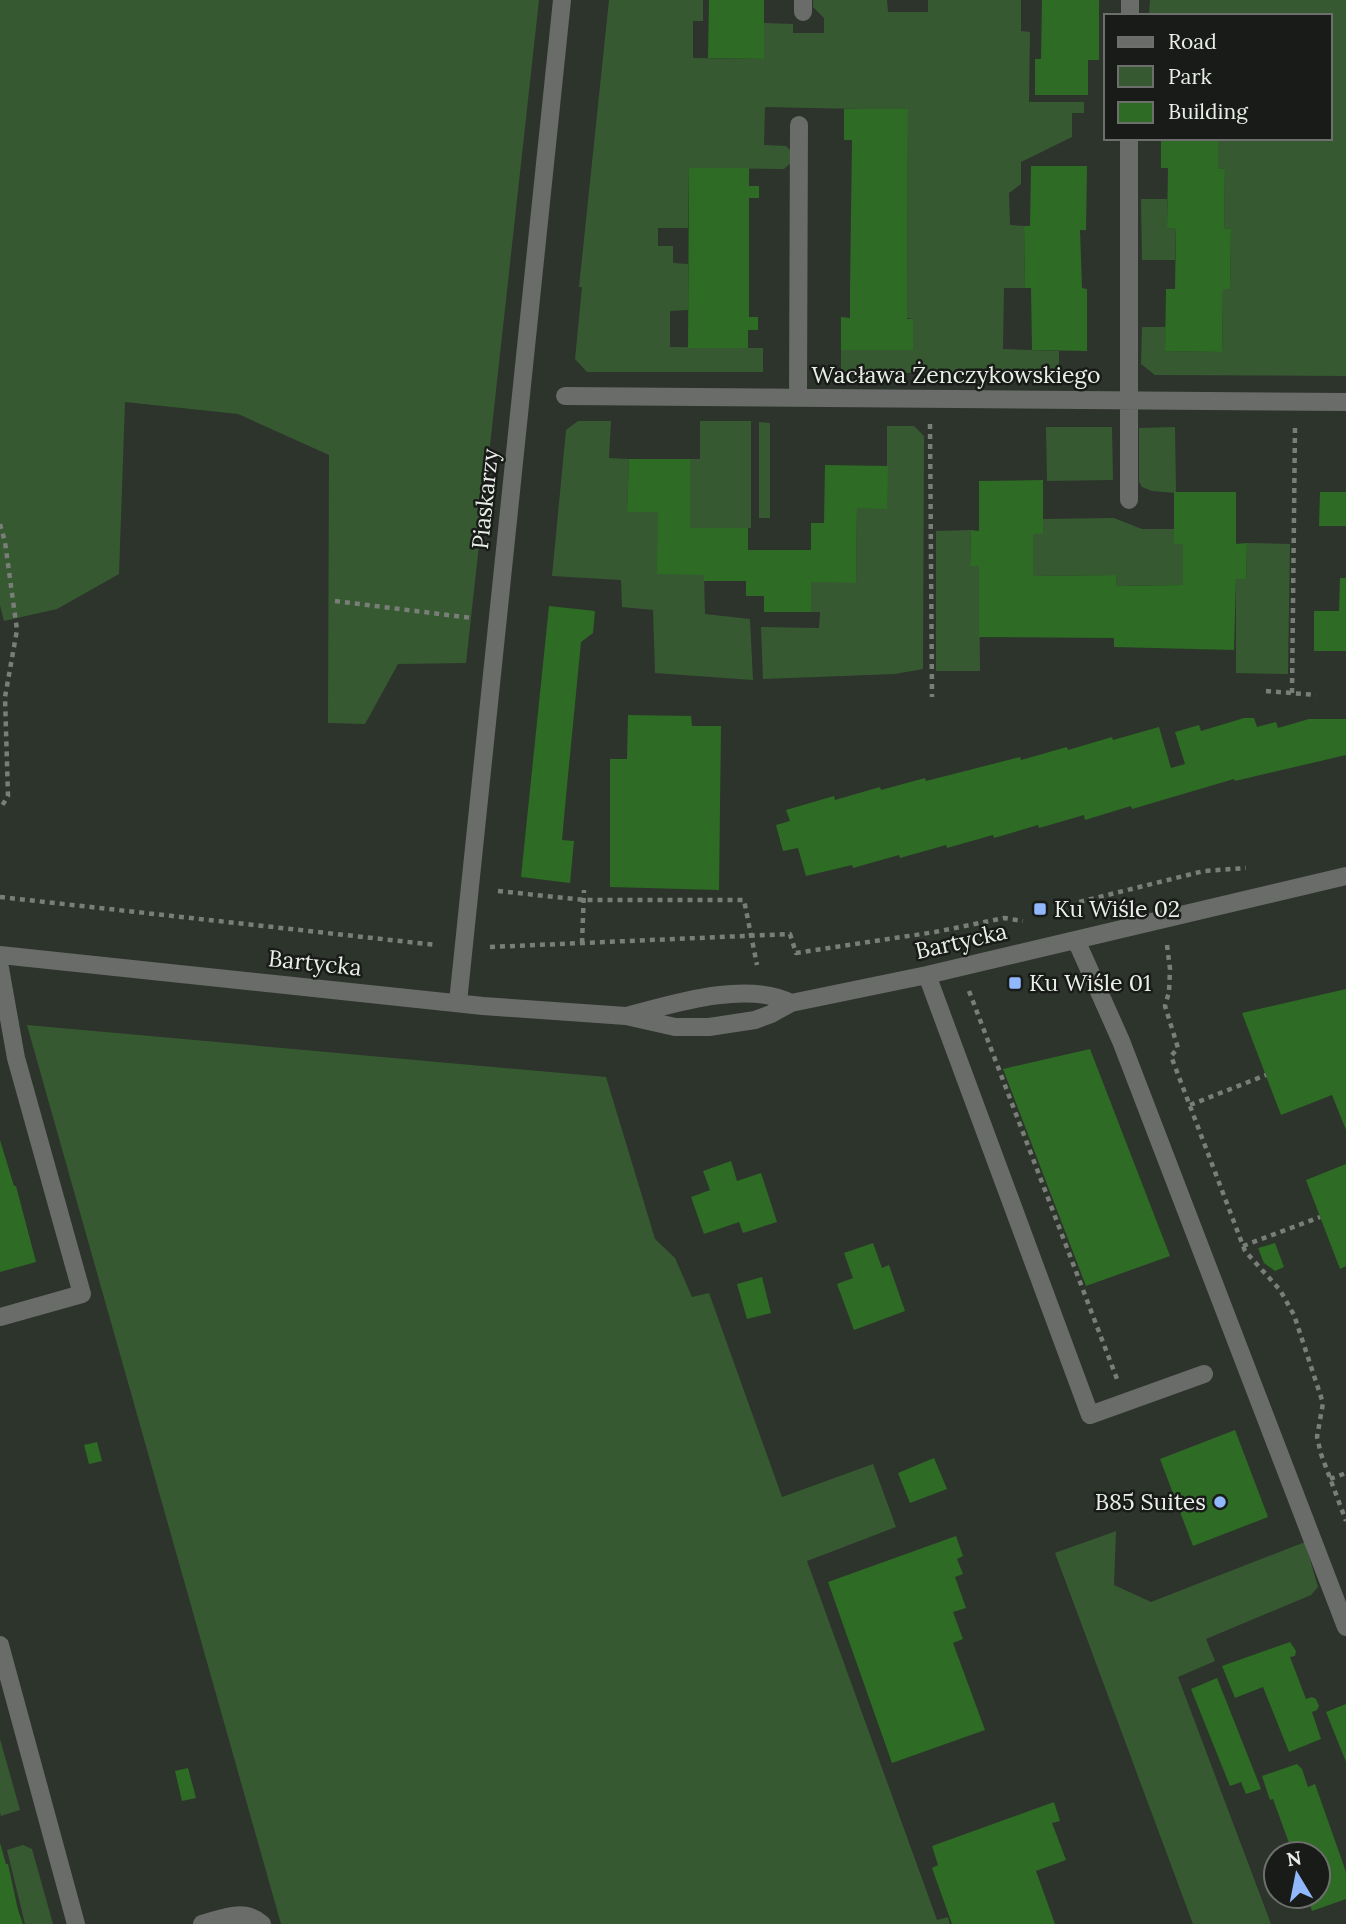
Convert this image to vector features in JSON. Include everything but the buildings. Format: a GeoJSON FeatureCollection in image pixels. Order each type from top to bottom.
{"type":"FeatureCollection","features":[{"type":"Feature","properties":{"kind":"street","name":"Piaskarzy"},"geometry":{"type":"LineString","coordinates":[[458,1003],[562,0]]}},
{"type":"Feature","properties":{"kind":"street"},"geometry":{"type":"LineString","coordinates":[[798,398],[799,125]]}},
{"type":"Feature","properties":{"kind":"street"},"geometry":{"type":"LineString","coordinates":[[1129,140],[1129,500]]}},
{"type":"Feature","properties":{"kind":"street","name":"Wacława Żenczykowskiego"},"geometry":{"type":"LineString","coordinates":[[565,396],[1346,402]]}},
{"type":"Feature","properties":{"kind":"street","name":"Bartycka"},"geometry":{"type":"LineString","coordinates":[[0,955],[458,1003],[626,1016],[675,1027],[709,1027],[755,1020],[791,1003],[927,975],[1346,876]]}},
{"type":"Feature","properties":{"kind":"street"},"geometry":{"type":"LineString","coordinates":[[1076,940],[1121,1041],[1346,1627]]}},
{"type":"Feature","properties":{"kind":"street"},"geometry":{"type":"LineString","coordinates":[[0,968],[16,1058],[82,1294],[0,1317]]}},
{"type":"Feature","properties":{"kind":"street"},"geometry":{"type":"LineString","coordinates":[[927,975],[1090,1415],[1204,1374]]}},
{"type":"Feature","properties":{"kind":"street","name":"Bartycka"},"geometry":{"type":"LineString","coordinates":[[626,1016],[688,1001],[743,993],[768,995],[791,1003]]}},
{"type":"Feature","properties":{"kind":"street"},"geometry":{"type":"LineString","coordinates":[[0,1648],[76,1924]]}},
{"type":"Feature","properties":{"kind":"street"},"geometry":{"type":"LineString","coordinates":[[202,1924],[245,1915],[262,1924]]}},
{"type":"Feature","properties":{"kind":"path"},"geometry":{"type":"LineString","coordinates":[[930,399],[932,697]]}},
{"type":"Feature","properties":{"kind":"path"},"geometry":{"type":"LineString","coordinates":[[1292,693],[1295,401]]}},
{"type":"Feature","properties":{"kind":"path"},"geometry":{"type":"LineString","coordinates":[[0,524],[5,541],[17,630],[5,697],[8,796],[0,809]]}},
{"type":"Feature","properties":{"kind":"path"},"geometry":{"type":"LineString","coordinates":[[335,601],[497,621]]}},
{"type":"Feature","properties":{"kind":"path"},"geometry":{"type":"LineString","coordinates":[[1266,691],[1316,695]]}},
{"type":"Feature","properties":{"kind":"path"},"geometry":{"type":"LineString","coordinates":[[1058,914],[1079,902],[1204,871],[1259,867]]}},
{"type":"Feature","properties":{"kind":"path"},"geometry":{"type":"LineString","coordinates":[[470,888],[583,901],[744,900],[752,936]]}},
{"type":"Feature","properties":{"kind":"path"},"geometry":{"type":"LineString","coordinates":[[582,943],[584,890]]}},
{"type":"Feature","properties":{"kind":"path"},"geometry":{"type":"LineString","coordinates":[[0,897],[463,948],[790,934],[796,953],[935,932],[1004,918],[1026,922]]}},
{"type":"Feature","properties":{"kind":"path"},"geometry":{"type":"LineString","coordinates":[[1167,945],[1170,969],[1165,1006],[1178,1048],[1171,1056],[1243,1247],[1280,1290],[1294,1315],[1323,1403],[1317,1437],[1346,1521]]}},
{"type":"Feature","properties":{"kind":"path"},"geometry":{"type":"LineString","coordinates":[[968,990],[1126,1402]]}},
{"type":"Feature","properties":{"kind":"path"},"geometry":{"type":"LineString","coordinates":[[1190,1105],[1266,1075]]}},
{"type":"Feature","properties":{"kind":"path"},"geometry":{"type":"LineString","coordinates":[[1243,1247],[1320,1217]]}},
{"type":"Feature","properties":{"kind":"path"},"geometry":{"type":"LineString","coordinates":[[1330,1479],[1346,1473]]}},
{"type":"Feature","properties":{"kind":"green space"},"geometry":{"type":"Polygon","coordinates":[[[0,0],[539,0],[466,663],[398,664],[365,724],[328,723],[329,455],[238,414],[125,402],[119,574],[57,609],[4,621],[0,605],[0,0]]]}},
{"type":"Feature","properties":{"kind":"green space"},"geometry":{"type":"Polygon","coordinates":[[[609,0],[703,0],[703,21],[693,21],[693,58],[763,59],[764,23],[793,24],[793,33],[824,33],[824,18],[813,7],[813,0],[887,0],[888,12],[928,12],[928,0],[1021,0],[1021,31],[1030,32],[1029,102],[1084,102],[1084,113],[1072,113],[1072,137],[1021,162],[1021,184],[1009,193],[1010,225],[1024,226],[1025,288],[1004,288],[1003,349],[1059,351],[1059,373],[841,373],[841,350],[913,350],[913,319],[907,318],[908,110],[765,107],[764,145],[786,146],[792,152],[792,162],[784,169],[689,168],[688,228],[658,228],[658,246],[673,246],[673,263],[688,264],[688,310],[670,311],[670,347],[763,348],[763,372],[587,372],[575,359],[582,287],[579,287],[609,0]]]}},
{"type":"Feature","properties":{"kind":"green space"},"geometry":{"type":"Polygon","coordinates":[[[1150,0],[1346,0],[1346,376],[1155,375],[1141,364],[1142,327],[1166,327],[1165,351],[1222,352],[1223,289],[1230,289],[1231,229],[1224,228],[1225,169],[1218,168],[1218,140],[1332,140],[1332,14],[1149,14],[1150,0]]]}},
{"type":"Feature","properties":{"kind":"green space"},"geometry":{"type":"Polygon","coordinates":[[[1141,199],[1167,199],[1167,228],[1176,229],[1175,260],[1142,260],[1141,199]]]}},
{"type":"Feature","properties":{"kind":"green space"},"geometry":{"type":"Polygon","coordinates":[[[578,421],[611,421],[609,458],[629,459],[627,511],[658,512],[704,575],[705,614],[750,619],[753,680],[655,673],[653,610],[622,607],[621,580],[552,576],[566,430],[578,421]]]}},
{"type":"Feature","properties":{"kind":"green space"},"geometry":{"type":"Polygon","coordinates":[[[700,421],[751,421],[751,528],[690,528],[690,459],[700,459],[700,421]]]}},
{"type":"Feature","properties":{"kind":"green space"},"geometry":{"type":"Polygon","coordinates":[[[759,422],[770,423],[770,518],[759,518],[759,422]]]}},
{"type":"Feature","properties":{"kind":"green space"},"geometry":{"type":"Polygon","coordinates":[[[887,426],[914,426],[924,436],[923,669],[895,674],[763,679],[761,627],[819,628],[820,612],[811,612],[811,582],[856,582],[857,508],[887,508],[887,426]]]}},
{"type":"Feature","properties":{"kind":"green space"},"geometry":{"type":"Polygon","coordinates":[[[1046,427],[1112,427],[1113,480],[1047,481],[1046,427]]]}},
{"type":"Feature","properties":{"kind":"green space"},"geometry":{"type":"Polygon","coordinates":[[[1175,427],[1176,493],[1152,491],[1142,487],[1139,482],[1139,428],[1175,427]]]}},
{"type":"Feature","properties":{"kind":"green space"},"geometry":{"type":"Polygon","coordinates":[[[1114,518],[1142,529],[1174,529],[1183,544],[1183,585],[1117,586],[1116,575],[1033,576],[1033,534],[1043,534],[1043,519],[1114,518]]]}},
{"type":"Feature","properties":{"kind":"green space"},"geometry":{"type":"Polygon","coordinates":[[[971,530],[970,566],[979,566],[980,671],[936,671],[936,531],[971,530]]]}},
{"type":"Feature","properties":{"kind":"green space"},"geometry":{"type":"Polygon","coordinates":[[[1247,543],[1290,544],[1288,674],[1236,673],[1236,579],[1246,579],[1247,543]]]}},
{"type":"Feature","properties":{"kind":"green space"},"geometry":{"type":"Polygon","coordinates":[[[27,1025],[606,1077],[655,1239],[675,1258],[692,1297],[709,1293],[782,1497],[873,1464],[896,1527],[807,1561],[937,1920],[948,1917],[950,1924],[281,1924],[27,1025]]]}},
{"type":"Feature","properties":{"kind":"green space"},"geometry":{"type":"Polygon","coordinates":[[[1116,1531],[1114,1585],[1151,1602],[1305,1542],[1318,1587],[1311,1595],[1206,1639],[1215,1661],[1178,1677],[1262,1900],[1262,1910],[1266,1910],[1271,1924],[1193,1924],[1055,1553],[1116,1531]]]}},
{"type":"Feature","properties":{"kind":"green space"},"geometry":{"type":"Polygon","coordinates":[[[0,1739],[20,1810],[1,1816],[0,1813],[0,1739]]]}},
{"type":"Feature","properties":{"kind":"green space"},"geometry":{"type":"Polygon","coordinates":[[[23,1845],[32,1849],[53,1924],[25,1924],[7,1850],[23,1845]]]}},
{"type":"Feature","properties":{"kind":"place","name":"Ku Wiśle 02"},"geometry":{"type":"Point","coordinates":[1040,909]}},
{"type":"Feature","properties":{"kind":"place","name":"Ku Wiśle 01"},"geometry":{"type":"Point","coordinates":[1015,983]}},
{"type":"Feature","properties":{"kind":"place","name":"B85 Suites"},"geometry":{"type":"Point","coordinates":[1220,1502]}}]}
